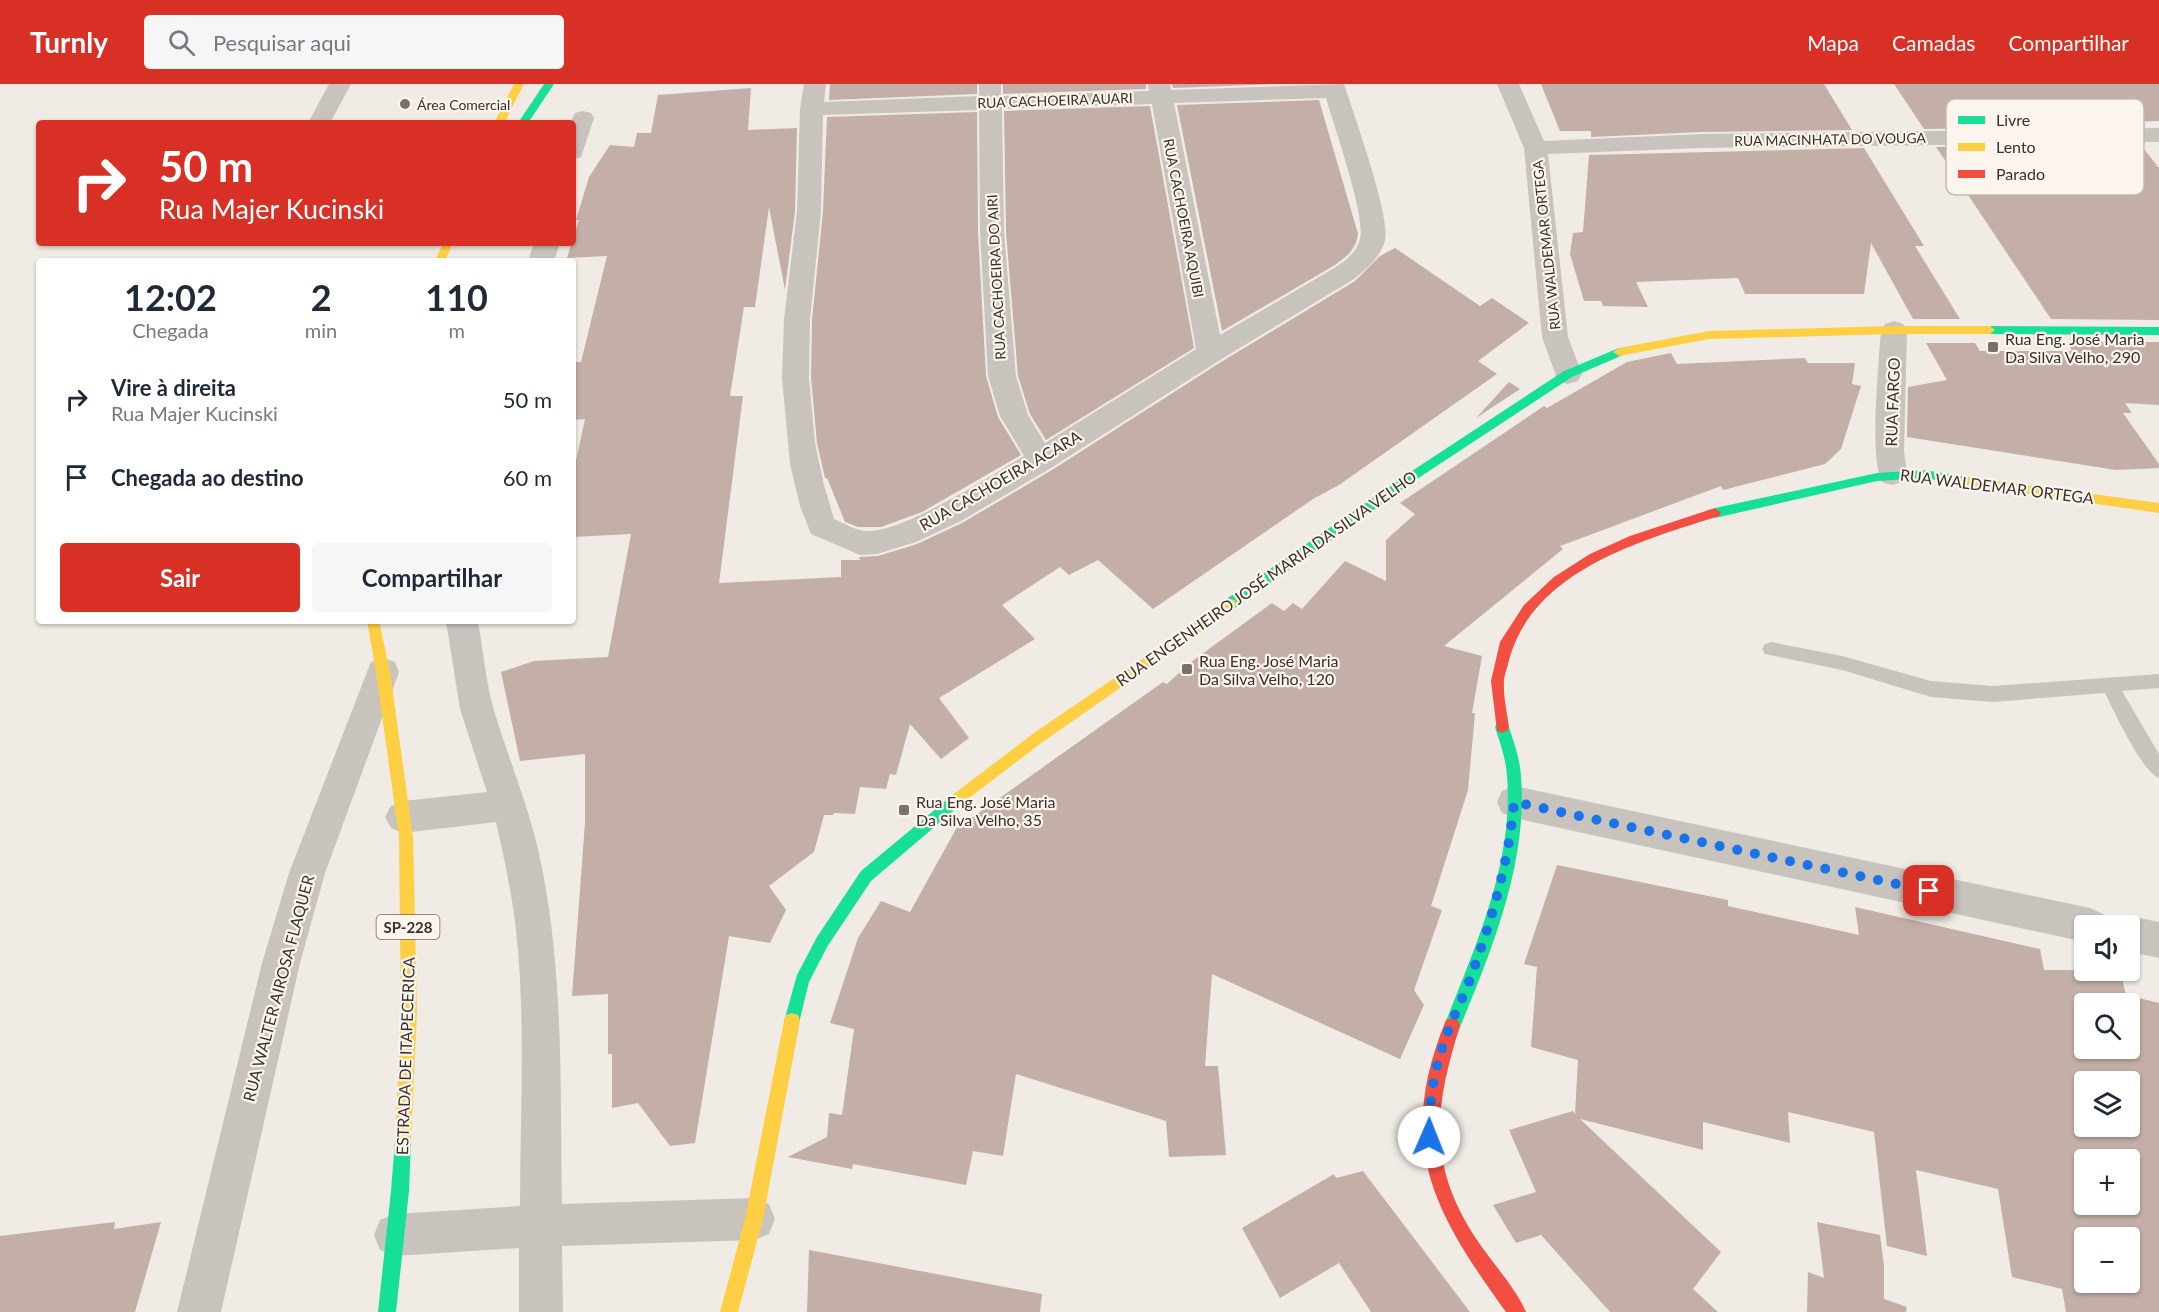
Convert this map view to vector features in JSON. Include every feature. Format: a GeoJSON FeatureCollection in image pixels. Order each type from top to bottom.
{"type":"FeatureCollection","features":[{"type":"Feature","properties":{"kind":"street"},"geometry":{"type":"LineString","coordinates":[[321,120],[340,84]]}},
{"type":"Feature","properties":{"kind":"street"},"geometry":{"type":"LineString","coordinates":[[501,120],[519,84]]}},
{"type":"Feature","properties":{"kind":"street"},"geometry":{"type":"LineString","coordinates":[[525,120],[549,84]]}},
{"type":"Feature","properties":{"kind":"street","name":"RUA WALDEMAR ORTEGA"},"geometry":{"type":"LineString","coordinates":[[1508,84],[1536,148],[1556,337],[1568,374]]}},
{"type":"Feature","properties":{"kind":"street","name":"RUA CACHOEIRA AUARI"},"geometry":{"type":"LineString","coordinates":[[813,97],[1334,87]]}},
{"type":"Feature","properties":{"kind":"street","name":"RUA CACHOEIRA ACARA"},"geometry":{"type":"LineString","coordinates":[[813,97],[809,208],[795,354],[796,388],[805,472],[822,526],[860,543],[877,542],[905,534],[950,513],[1041,460],[1210,353],[1345,273],[1363,259],[1373,239],[1371,212],[1334,87]]}},
{"type":"Feature","properties":{"kind":"street"},"geometry":{"type":"LineString","coordinates":[[538,103],[562,89]]}},
{"type":"Feature","properties":{"kind":"street","name":"RUA CACHOEIRA AQUIBI"},"geometry":{"type":"LineString","coordinates":[[1160,90],[1210,353]]}},
{"type":"Feature","properties":{"kind":"street","name":"RUA CACHOEIRA DO AIRI"},"geometry":{"type":"LineString","coordinates":[[990,93],[992,232],[1000,358],[1014,416],[1041,460]]}},
{"type":"Feature","properties":{"kind":"street"},"geometry":{"type":"LineString","coordinates":[[576,142],[583,118]]}},
{"type":"Feature","properties":{"kind":"street","name":"RUA MACINHATA DO VOUGA"},"geometry":{"type":"LineString","coordinates":[[2144,135],[2159,135]]}},
{"type":"Feature","properties":{"kind":"street","name":"RUA MACINHATA DO VOUGA"},"geometry":{"type":"LineString","coordinates":[[1536,148],[1702,141],[1946,138]]}},
{"type":"Feature","properties":{"kind":"street","name":"RUA ENGENHEIRO JOSÉ MARIA DA SILVA VELHO"},"geometry":{"type":"LineString","coordinates":[[729,1312],[754,1219],[777,1089],[802,980],[822,942],[866,876],[946,807],[1039,737],[1419,472],[1568,374],[1612,354],[1709,335],[1894,330],[2159,331]]}},
{"type":"Feature","properties":{"kind":"street","name":"RUA FARGO"},"geometry":{"type":"LineString","coordinates":[[1892,474],[1890,451],[1894,330]]}},
{"type":"Feature","properties":{"kind":"street","name":"RUA WALDEMAR ORTEGA"},"geometry":{"type":"LineString","coordinates":[[1517,1312],[1458,1228],[1445,1202],[1435,1170],[1429,1137],[1429,1112],[1432,1088],[1443,1044],[1473,972],[1510,843],[1514,802],[1513,768],[1498,704],[1499,680],[1507,643],[1539,595],[1578,566],[1648,535],[1746,504],[1892,474],[1934,476],[2159,508]]}},
{"type":"Feature","properties":{"kind":"street","name":"ESTRADA DE ITAPECERICA"},"geometry":{"type":"LineString","coordinates":[[374,624],[383,672],[406,837],[409,1012],[396,1235],[387,1312]]}},
{"type":"Feature","properties":{"kind":"street"},"geometry":{"type":"LineString","coordinates":[[463,624],[477,710],[509,805],[524,865],[535,931],[540,1028],[541,1312]]}},
{"type":"Feature","properties":{"kind":"street","name":"RUA WALTER AIROSA FLAQUER"},"geometry":{"type":"LineString","coordinates":[[199,1312],[279,975],[304,884],[340,781],[383,672]]}},
{"type":"Feature","properties":{"kind":"street"},"geometry":{"type":"LineString","coordinates":[[1514,802],[2074,923]]}},
{"type":"Feature","properties":{"kind":"street"},"geometry":{"type":"LineString","coordinates":[[403,817],[509,805]]}},
{"type":"Feature","properties":{"kind":"street"},"geometry":{"type":"LineString","coordinates":[[2140,936],[2159,940]]}},
{"type":"Feature","properties":{"kind":"street"},"geometry":{"type":"LineString","coordinates":[[396,1235],[541,1226],[754,1219]]}},
{"type":"Feature","properties":{"kind":"lane"},"geometry":{"type":"LineString","coordinates":[[1771,649],[1842,663],[1931,689],[1993,694],[2159,681]]}},
{"type":"Feature","properties":{"kind":"lane"},"geometry":{"type":"LineString","coordinates":[[2109,684],[2141,743],[2159,770]]}},
{"type":"Feature","properties":{"kind":"building"},"geometry":{"type":"Polygon","coordinates":[[[830,84],[977,84],[977,94],[829,100],[830,84]]]}},
{"type":"Feature","properties":{"kind":"building"},"geometry":{"type":"Polygon","coordinates":[[[1003,84],[1146,84],[1146,89],[1003,94],[1003,84]]]}},
{"type":"Feature","properties":{"kind":"building"},"geometry":{"type":"Polygon","coordinates":[[[1172,84],[1279,84],[1173,88],[1172,84]]]}},
{"type":"Feature","properties":{"kind":"building"},"geometry":{"type":"Polygon","coordinates":[[[1541,84],[1824,84],[1852,130],[1702,132],[1591,137],[1591,131],[1560,131],[1541,84]]]}},
{"type":"Feature","properties":{"kind":"building"},"geometry":{"type":"Polygon","coordinates":[[[1894,84],[2159,84],[2159,121],[2144,121],[2144,99],[1946,99],[1946,129],[1924,129],[1894,84]]]}},
{"type":"Feature","properties":{"kind":"building"},"geometry":{"type":"Polygon","coordinates":[[[751,88],[748,130],[797,128],[795,211],[785,290],[769,207],[755,307],[744,307],[730,396],[743,396],[719,583],[841,577],[841,560],[860,560],[859,557],[878,556],[917,544],[962,523],[1052,470],[1221,362],[1355,281],[1380,256],[1395,248],[1480,306],[1492,298],[1529,323],[1478,361],[1497,374],[1339,485],[1313,499],[1153,609],[1098,560],[1069,575],[1060,567],[1002,605],[1035,639],[939,698],[969,738],[941,759],[910,724],[896,775],[890,774],[886,789],[860,787],[855,814],[824,815],[814,852],[769,886],[786,910],[770,943],[729,936],[695,1143],[670,1146],[638,1103],[612,1108],[612,1054],[608,1054],[608,994],[572,996],[585,823],[585,754],[520,761],[501,672],[534,661],[608,657],[631,534],[576,537],[576,461],[585,419],[576,420],[576,362],[581,362],[607,256],[567,258],[571,246],[576,246],[576,230],[579,220],[576,220],[589,177],[610,145],[634,147],[637,133],[651,133],[658,95],[751,88]]]}},
{"type":"Feature","properties":{"kind":"building"},"geometry":{"type":"Polygon","coordinates":[[[1319,100],[1358,234],[1356,243],[1349,254],[1335,265],[1222,331],[1177,105],[1319,100]]]}},
{"type":"Feature","properties":{"kind":"building"},"geometry":{"type":"Polygon","coordinates":[[[1150,106],[1194,348],[1046,440],[1030,414],[1018,376],[1006,232],[1004,111],[1150,106]]]}},
{"type":"Feature","properties":{"kind":"building"},"geometry":{"type":"Polygon","coordinates":[[[977,112],[978,232],[986,376],[998,417],[1021,455],[922,512],[881,527],[858,527],[845,522],[827,478],[825,478],[817,443],[811,378],[812,320],[823,211],[827,117],[977,112]]]}},
{"type":"Feature","properties":{"kind":"building"},"geometry":{"type":"Polygon","coordinates":[[[1936,147],[1946,147],[1946,162],[1936,147]]]}},
{"type":"Feature","properties":{"kind":"building"},"geometry":{"type":"Polygon","coordinates":[[[1864,148],[1924,246],[1915,246],[1960,319],[1913,319],[1871,243],[1864,294],[1745,294],[1738,278],[1636,282],[1648,307],[1603,306],[1601,301],[1584,301],[1570,254],[1573,233],[1583,232],[1589,155],[1864,148]]]}},
{"type":"Feature","properties":{"kind":"building"},"geometry":{"type":"Polygon","coordinates":[[[2144,149],[2159,168],[2159,320],[2051,319],[1968,195],[2144,195],[2144,149]]]}},
{"type":"Feature","properties":{"kind":"building"},"geometry":{"type":"Polygon","coordinates":[[[2067,342],[2159,342],[2159,405],[2125,403],[2132,413],[2123,413],[2159,464],[2159,468],[2116,470],[1907,437],[1908,387],[1947,380],[1926,343],[1975,343],[1980,351],[2072,351],[2067,342]]]}},
{"type":"Feature","properties":{"kind":"building"},"geometry":{"type":"Polygon","coordinates":[[[1671,353],[1677,364],[1805,358],[1808,363],[1855,363],[1852,384],[1861,386],[1841,449],[1825,464],[1723,490],[1721,486],[1560,546],[1563,549],[1444,646],[1482,656],[1472,713],[1475,713],[1468,790],[1431,906],[1442,910],[1414,990],[1424,1005],[1400,1059],[1212,974],[1205,1066],[1218,1066],[1226,1155],[1169,1157],[1166,1121],[1016,1074],[1003,1156],[973,1151],[966,1185],[853,1164],[852,1169],[788,1157],[827,1137],[829,1113],[842,1115],[854,1029],[830,1023],[858,938],[881,901],[910,912],[956,829],[1163,682],[1167,684],[1191,662],[1272,603],[1284,611],[1293,603],[1302,609],[1345,561],[1386,581],[1386,540],[1415,514],[1400,503],[1544,406],[1547,408],[1627,362],[1671,353]]]}},
{"type":"Feature","properties":{"kind":"building"},"geometry":{"type":"Polygon","coordinates":[[[1509,382],[1520,389],[1476,418],[1509,382]]]}},
{"type":"Feature","properties":{"kind":"building"},"geometry":{"type":"Polygon","coordinates":[[[1557,865],[1728,900],[1728,906],[1859,935],[1855,907],[2040,949],[2044,970],[2074,970],[2074,981],[2123,981],[2126,993],[2074,993],[2074,1059],[2140,1059],[2140,998],[2159,1003],[2159,1312],[2066,1312],[2062,1289],[2012,1277],[1998,1189],[1916,1170],[1927,1256],[1887,1246],[1874,1132],[1788,1112],[1790,1143],[1703,1122],[1703,1150],[1580,1119],[1721,1252],[1693,1289],[1718,1312],[1610,1312],[1541,1235],[1516,1243],[1493,1205],[1536,1192],[1509,1130],[1573,1111],[1575,1114],[1578,1060],[1531,1047],[1537,967],[1524,964],[1557,865]]]}},
{"type":"Feature","properties":{"kind":"building"},"geometry":{"type":"Polygon","coordinates":[[[1363,1171],[1470,1312],[1371,1312],[1339,1263],[1280,1298],[1242,1228],[1334,1174],[1336,1178],[1363,1171]]]}},
{"type":"Feature","properties":{"kind":"building"},"geometry":{"type":"Polygon","coordinates":[[[115,1222],[114,1229],[161,1222],[135,1312],[0,1312],[0,1236],[115,1222]]]}},
{"type":"Feature","properties":{"kind":"building"},"geometry":{"type":"Polygon","coordinates":[[[1817,1222],[1880,1235],[1884,1266],[1884,1299],[1907,1307],[1906,1312],[1807,1312],[1808,1272],[1824,1278],[1817,1222]]]}},
{"type":"Feature","properties":{"kind":"building"},"geometry":{"type":"Polygon","coordinates":[[[809,1250],[1042,1294],[1040,1312],[807,1312],[809,1250]]]}},
{"type":"Feature","properties":{"kind":"traffic: fast"},"geometry":{"type":"LineString","coordinates":[[525,120],[549,84]]}},
{"type":"Feature","properties":{"kind":"traffic: fast"},"geometry":{"type":"LineString","coordinates":[[1990,330],[2159,331]]}},
{"type":"Feature","properties":{"kind":"traffic: fast"},"geometry":{"type":"LineString","coordinates":[[1230,604],[1419,472],[1568,374],[1619,352]]}},
{"type":"Feature","properties":{"kind":"traffic: fast"},"geometry":{"type":"LineString","coordinates":[[1715,513],[1877,477],[1923,474],[1968,481]]}},
{"type":"Feature","properties":{"kind":"traffic: fast"},"geometry":{"type":"LineString","coordinates":[[1452,1026],[1497,904],[1511,840],[1515,808],[1514,776],[1502,727]]}},
{"type":"Feature","properties":{"kind":"traffic: fast"},"geometry":{"type":"LineString","coordinates":[[792,1021],[802,980],[822,942],[866,876],[960,797]]}},
{"type":"Feature","properties":{"kind":"traffic: fast"},"geometry":{"type":"LineString","coordinates":[[387,1312],[403,1140]]}},
{"type":"Feature","properties":{"kind":"traffic: slow"},"geometry":{"type":"LineString","coordinates":[[501,120],[519,84]]}},
{"type":"Feature","properties":{"kind":"traffic: slow"},"geometry":{"type":"LineString","coordinates":[[441,258],[447,246]]}},
{"type":"Feature","properties":{"kind":"traffic: slow"},"geometry":{"type":"LineString","coordinates":[[1619,352],[1709,335],[1990,330]]}},
{"type":"Feature","properties":{"kind":"traffic: slow"},"geometry":{"type":"LineString","coordinates":[[1968,481],[2159,508]]}},
{"type":"Feature","properties":{"kind":"traffic: slow"},"geometry":{"type":"LineString","coordinates":[[960,797],[1039,737],[1230,604]]}},
{"type":"Feature","properties":{"kind":"traffic: slow"},"geometry":{"type":"LineString","coordinates":[[374,624],[383,672],[406,837],[409,1012],[403,1140]]}},
{"type":"Feature","properties":{"kind":"traffic: slow"},"geometry":{"type":"LineString","coordinates":[[729,1312],[754,1219],[792,1021]]}},
{"type":"Feature","properties":{"kind":"traffic: jam"},"geometry":{"type":"LineString","coordinates":[[1502,727],[1497,681],[1507,642],[1528,608],[1558,581],[1595,558],[1635,539],[1715,513]]}},
{"type":"Feature","properties":{"kind":"traffic: jam"},"geometry":{"type":"LineString","coordinates":[[1452,1026],[1437,1071],[1431,1110],[1431,1146],[1438,1179],[1451,1211],[1469,1243],[1517,1312]]}},
{"type":"Feature","properties":{"kind":"place","name":"Área Comercial"},"geometry":{"type":"Point","coordinates":[405,104]}},
{"type":"Feature","properties":{"kind":"place","name":"Rua Eng. José Maria Da Silva Velho, 290"},"geometry":{"type":"Point","coordinates":[1993,347]}},
{"type":"Feature","properties":{"kind":"place","name":"Rua Eng. José Maria Da Silva Velho, 120"},"geometry":{"type":"Point","coordinates":[1187,669]}},
{"type":"Feature","properties":{"kind":"place","name":"Rua Eng. José Maria Da Silva Velho, 35"},"geometry":{"type":"Point","coordinates":[904,810]}},
{"type":"Feature","properties":{"kind":"route"},"geometry":{"type":"LineString","coordinates":[[1429,1137],[1432,1088],[1443,1044],[1473,972],[1500,884],[1510,843],[1514,802],[1929,891]]}}]}
